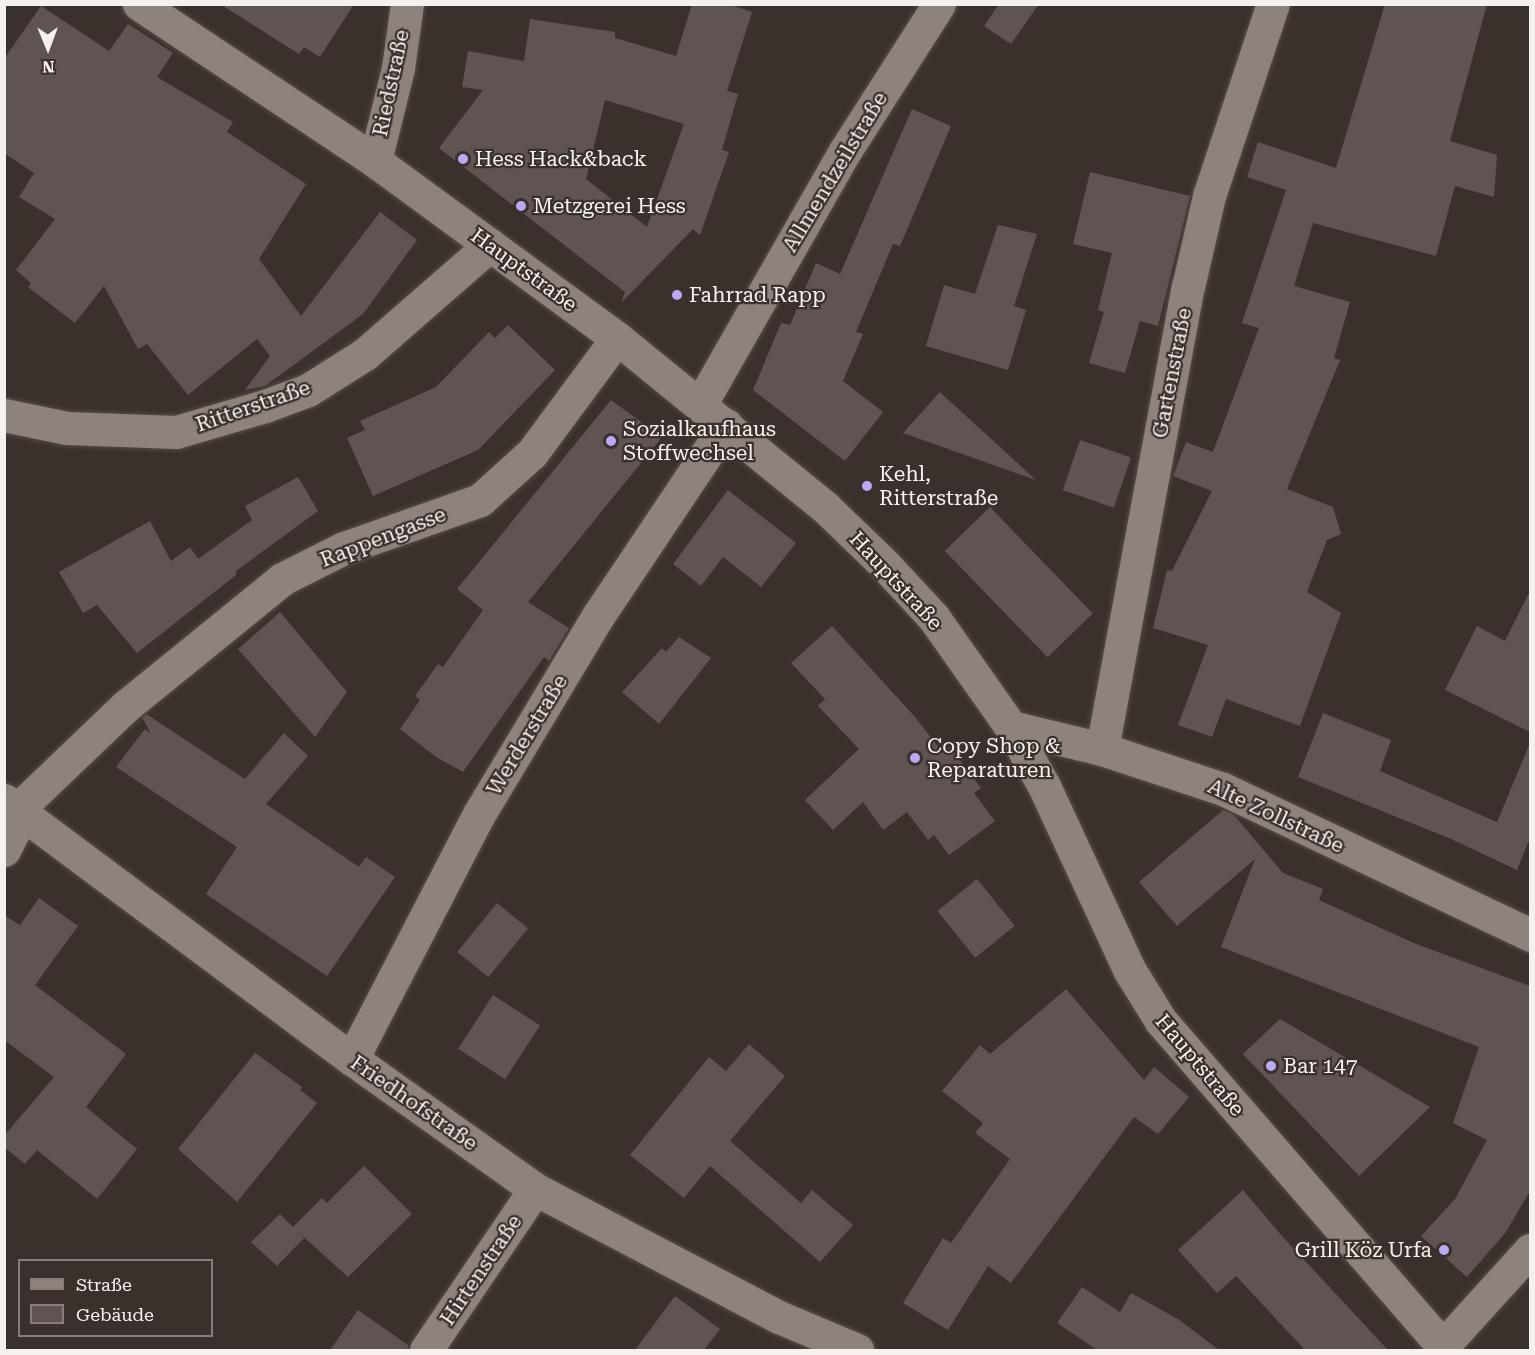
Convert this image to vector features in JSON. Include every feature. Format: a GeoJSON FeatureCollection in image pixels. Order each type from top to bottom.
{"type":"FeatureCollection","features":[{"type":"Feature","properties":{"kind":"street","name":"Hauptstraße"},"geometry":{"type":"LineString","coordinates":[[139,4],[375,161],[617,338],[826,508],[885,565],[934,618],[1011,727],[1044,786],[1130,971],[1161,1021],[1444,1349]]}},
{"type":"Feature","properties":{"kind":"street","name":"Riedstraße"},"geometry":{"type":"LineString","coordinates":[[375,161],[398,68],[407,4]]}},
{"type":"Feature","properties":{"kind":"street","name":"Allmendzeilstraße"},"geometry":{"type":"LineString","coordinates":[[700,405],[845,151],[939,4]]}},
{"type":"Feature","properties":{"kind":"street","name":"Gartenstraße"},"geometry":{"type":"LineString","coordinates":[[1102,748],[1191,276],[1209,196],[1273,4]]}},
{"type":"Feature","properties":{"kind":"street","name":"Ritterstraße"},"geometry":{"type":"LineString","coordinates":[[4,415],[67,428],[176,432],[308,390],[365,354],[490,245]]}},
{"type":"Feature","properties":{"kind":"street","name":"Rappengasse"},"geometry":{"type":"LineString","coordinates":[[11,805],[126,706],[282,579],[344,548],[480,500],[532,453],[617,338]]}},
{"type":"Feature","properties":{"kind":"street","name":"Werderstraße"},"geometry":{"type":"LineString","coordinates":[[352,1059],[479,814],[598,616],[726,425]]}},
{"type":"Feature","properties":{"kind":"street","name":"Alte Zollstraße"},"geometry":{"type":"LineString","coordinates":[[1011,727],[1102,748],[1222,789],[1530,935]]}},
{"type":"Feature","properties":{"kind":"street"},"geometry":{"type":"LineString","coordinates":[[4,850],[15,828],[11,805]]}},
{"type":"Feature","properties":{"kind":"street","name":"Friedhofstraße"},"geometry":{"type":"LineString","coordinates":[[11,805],[352,1059],[535,1188],[779,1317],[858,1350]]}},
{"type":"Feature","properties":{"kind":"street","name":"Hirtenstraße"},"geometry":{"type":"LineString","coordinates":[[426,1350],[535,1188]]}},
{"type":"Feature","properties":{"kind":"street"},"geometry":{"type":"LineString","coordinates":[[1444,1349],[1530,1250]]}},
{"type":"Feature","properties":{"kind":"building"},"geometry":{"type":"Polygon","coordinates":[[[220,4],[354,4],[320,57],[304,47],[299,54],[220,4]]]}},
{"type":"Feature","properties":{"kind":"building"},"geometry":{"type":"Polygon","coordinates":[[[692,4],[728,4],[752,12],[727,91],[738,94],[722,150],[729,152],[700,235],[693,229],[621,303],[625,292],[439,148],[483,90],[462,87],[468,51],[524,61],[530,19],[615,32],[615,38],[676,56],[692,4]],[[605,100],[586,179],[647,227],[684,124],[605,100]]]}},
{"type":"Feature","properties":{"kind":"building"},"geometry":{"type":"Polygon","coordinates":[[[999,4],[1039,4],[1011,44],[984,26],[999,4]]]}},
{"type":"Feature","properties":{"kind":"building"},"geometry":{"type":"Polygon","coordinates":[[[1385,4],[1487,4],[1450,141],[1497,155],[1494,197],[1455,186],[1436,256],[1313,223],[1294,286],[1350,302],[1334,358],[1340,360],[1287,489],[1333,507],[1341,534],[1327,540],[1307,592],[1341,613],[1300,726],[1226,699],[1212,737],[1178,725],[1208,645],[1153,628],[1167,570],[1172,571],[1212,491],[1173,476],[1186,442],[1213,452],[1259,328],[1242,323],[1286,190],[1247,177],[1258,142],[1336,168],[1385,4]]]}},
{"type":"Feature","properties":{"kind":"building"},"geometry":{"type":"Polygon","coordinates":[[[41,6],[109,51],[128,24],[173,53],[157,77],[233,122],[227,132],[306,184],[259,259],[301,316],[380,212],[417,240],[363,314],[265,386],[245,390],[270,356],[257,339],[188,395],[147,344],[138,349],[104,286],[75,323],[28,287],[31,283],[16,270],[55,219],[19,197],[34,173],[4,153],[4,59],[41,6]]]}},
{"type":"Feature","properties":{"kind":"building"},"geometry":{"type":"Polygon","coordinates":[[[912,109],[951,126],[900,246],[893,244],[856,332],[863,334],[843,381],[883,412],[845,461],[753,390],[781,323],[790,325],[816,263],[840,274],[912,109]]]}},
{"type":"Feature","properties":{"kind":"building"},"geometry":{"type":"Polygon","coordinates":[[[1090,172],[1190,196],[1158,326],[1140,321],[1125,373],[1089,363],[1104,312],[1098,310],[1112,253],[1073,244],[1090,172]]]}},
{"type":"Feature","properties":{"kind":"building"},"geometry":{"type":"Polygon","coordinates":[[[998,225],[1037,234],[1014,306],[1026,310],[1008,370],[926,346],[944,285],[975,294],[998,225]]]}},
{"type":"Feature","properties":{"kind":"building"},"geometry":{"type":"Polygon","coordinates":[[[508,325],[555,370],[478,450],[373,496],[347,438],[365,430],[360,421],[436,387],[489,332],[495,338],[508,325]]]}},
{"type":"Feature","properties":{"kind":"building"},"geometry":{"type":"Polygon","coordinates":[[[940,392],[1036,480],[903,433],[940,392]]]}},
{"type":"Feature","properties":{"kind":"building"},"geometry":{"type":"Polygon","coordinates":[[[611,400],[662,437],[528,602],[569,628],[549,661],[544,657],[463,772],[436,757],[400,729],[420,700],[415,696],[438,664],[443,667],[483,610],[457,589],[611,400]]]}},
{"type":"Feature","properties":{"kind":"building"},"geometry":{"type":"Polygon","coordinates":[[[1080,440],[1131,458],[1114,508],[1063,490],[1080,440]]]}},
{"type":"Feature","properties":{"kind":"building"},"geometry":{"type":"Polygon","coordinates":[[[298,477],[318,511],[236,571],[236,575],[137,653],[97,605],[83,613],[59,572],[150,521],[171,561],[190,547],[198,559],[252,520],[245,506],[298,477]]]}},
{"type":"Feature","properties":{"kind":"building"},"geometry":{"type":"Polygon","coordinates":[[[728,490],[796,543],[761,587],[723,557],[701,586],[673,564],[728,490]]]}},
{"type":"Feature","properties":{"kind":"building"},"geometry":{"type":"Polygon","coordinates":[[[990,507],[1093,613],[1047,657],[945,551],[990,507]]]}},
{"type":"Feature","properties":{"kind":"building"},"geometry":{"type":"Polygon","coordinates":[[[1530,591],[1530,732],[1445,690],[1477,626],[1505,641],[1530,591]]]}},
{"type":"Feature","properties":{"kind":"building"},"geometry":{"type":"Polygon","coordinates":[[[280,612],[347,692],[315,737],[238,649],[280,612]]]}},
{"type":"Feature","properties":{"kind":"building"},"geometry":{"type":"Polygon","coordinates":[[[832,626],[915,717],[943,753],[950,747],[981,788],[974,793],[995,821],[949,855],[934,835],[928,840],[907,812],[883,830],[863,802],[833,830],[805,800],[859,749],[818,706],[825,699],[791,663],[832,626]]]}},
{"type":"Feature","properties":{"kind":"building"},"geometry":{"type":"Polygon","coordinates":[[[679,637],[711,658],[659,724],[622,692],[662,648],[666,652],[679,637]]]}},
{"type":"Feature","properties":{"kind":"building"},"geometry":{"type":"Polygon","coordinates":[[[1323,713],[1391,740],[1380,771],[1497,822],[1530,743],[1530,838],[1517,870],[1451,839],[1298,777],[1323,713]]]}},
{"type":"Feature","properties":{"kind":"building"},"geometry":{"type":"Polygon","coordinates":[[[146,714],[245,779],[284,733],[308,756],[266,804],[359,867],[366,857],[395,877],[327,976],[206,894],[237,847],[116,767],[145,729],[151,734],[142,717],[146,714]]]}},
{"type":"Feature","properties":{"kind":"building"},"geometry":{"type":"Polygon","coordinates":[[[1223,810],[1233,814],[1283,873],[1323,889],[1319,900],[1416,944],[1530,986],[1530,1191],[1506,1232],[1467,1277],[1421,1236],[1455,1199],[1487,1140],[1453,1123],[1479,1047],[1221,947],[1255,859],[1177,926],[1139,882],[1223,810]]]}},
{"type":"Feature","properties":{"kind":"building"},"geometry":{"type":"Polygon","coordinates":[[[977,879],[1015,926],[975,958],[937,911],[977,879]]]}},
{"type":"Feature","properties":{"kind":"building"},"geometry":{"type":"Polygon","coordinates":[[[39,898],[78,926],[35,985],[126,1054],[86,1107],[137,1149],[97,1199],[37,1150],[25,1164],[4,1147],[4,1136],[54,1077],[4,1040],[4,915],[20,925],[39,898]]]}},
{"type":"Feature","properties":{"kind":"building"},"geometry":{"type":"Polygon","coordinates":[[[497,903],[528,928],[488,977],[457,952],[497,903]]]}},
{"type":"Feature","properties":{"kind":"building"},"geometry":{"type":"Polygon","coordinates":[[[1066,989],[1144,1080],[1154,1067],[1189,1097],[1158,1134],[1134,1117],[1011,1283],[988,1266],[948,1330],[903,1303],[943,1238],[951,1243],[1010,1159],[975,1133],[983,1123],[942,1091],[980,1045],[990,1054],[1066,989]]]}},
{"type":"Feature","properties":{"kind":"building"},"geometry":{"type":"Polygon","coordinates":[[[493,995],[540,1025],[505,1079],[458,1049],[493,995]]]}},
{"type":"Feature","properties":{"kind":"building"},"geometry":{"type":"Polygon","coordinates":[[[1280,1019],[1430,1107],[1359,1176],[1243,1054],[1280,1019]]]}},
{"type":"Feature","properties":{"kind":"building"},"geometry":{"type":"Polygon","coordinates":[[[749,1044],[785,1076],[730,1141],[801,1203],[812,1190],[853,1225],[820,1262],[710,1166],[684,1198],[630,1155],[709,1057],[726,1071],[749,1044]]]}},
{"type":"Feature","properties":{"kind":"building"},"geometry":{"type":"Polygon","coordinates":[[[255,1053],[302,1087],[300,1090],[317,1103],[237,1202],[178,1149],[255,1053]]]}},
{"type":"Feature","properties":{"kind":"building"},"geometry":{"type":"Polygon","coordinates":[[[364,1166],[412,1214],[348,1277],[296,1230],[304,1238],[277,1266],[251,1242],[280,1214],[293,1227],[322,1198],[327,1203],[364,1166]]]}},
{"type":"Feature","properties":{"kind":"building"},"geometry":{"type":"Polygon","coordinates":[[[1243,1190],[1281,1235],[1388,1350],[1305,1350],[1236,1276],[1217,1293],[1178,1250],[1243,1190]]]}},
{"type":"Feature","properties":{"kind":"building"},"geometry":{"type":"Polygon","coordinates":[[[1082,1287],[1120,1312],[1131,1293],[1178,1319],[1219,1350],[1097,1350],[1057,1323],[1082,1287]]]}},
{"type":"Feature","properties":{"kind":"building"},"geometry":{"type":"Polygon","coordinates":[[[675,1296],[720,1329],[704,1350],[635,1350],[675,1296]]]}},
{"type":"Feature","properties":{"kind":"building"},"geometry":{"type":"Polygon","coordinates":[[[358,1310],[408,1345],[408,1350],[330,1350],[358,1310]]]}},
{"type":"Feature","properties":{"kind":"place","name":"Hess Hack&back"},"geometry":{"type":"Point","coordinates":[463,159]}},
{"type":"Feature","properties":{"kind":"place","name":"Metzgerei Hess"},"geometry":{"type":"Point","coordinates":[521,206]}},
{"type":"Feature","properties":{"kind":"place","name":"Fahrrad Rapp"},"geometry":{"type":"Point","coordinates":[677,295]}},
{"type":"Feature","properties":{"kind":"place","name":"Sozialkaufhaus Stoffwechsel"},"geometry":{"type":"Point","coordinates":[611,441]}},
{"type":"Feature","properties":{"kind":"place","name":"Kehl, Ritterstraße"},"geometry":{"type":"Point","coordinates":[867,486]}},
{"type":"Feature","properties":{"kind":"place","name":"Copy Shop & Reparaturen"},"geometry":{"type":"Point","coordinates":[915,758]}},
{"type":"Feature","properties":{"kind":"place","name":"Bar 147"},"geometry":{"type":"Point","coordinates":[1271,1066]}},
{"type":"Feature","properties":{"kind":"place","name":"Grill Köz Urfa"},"geometry":{"type":"Point","coordinates":[1444,1250]}}]}
